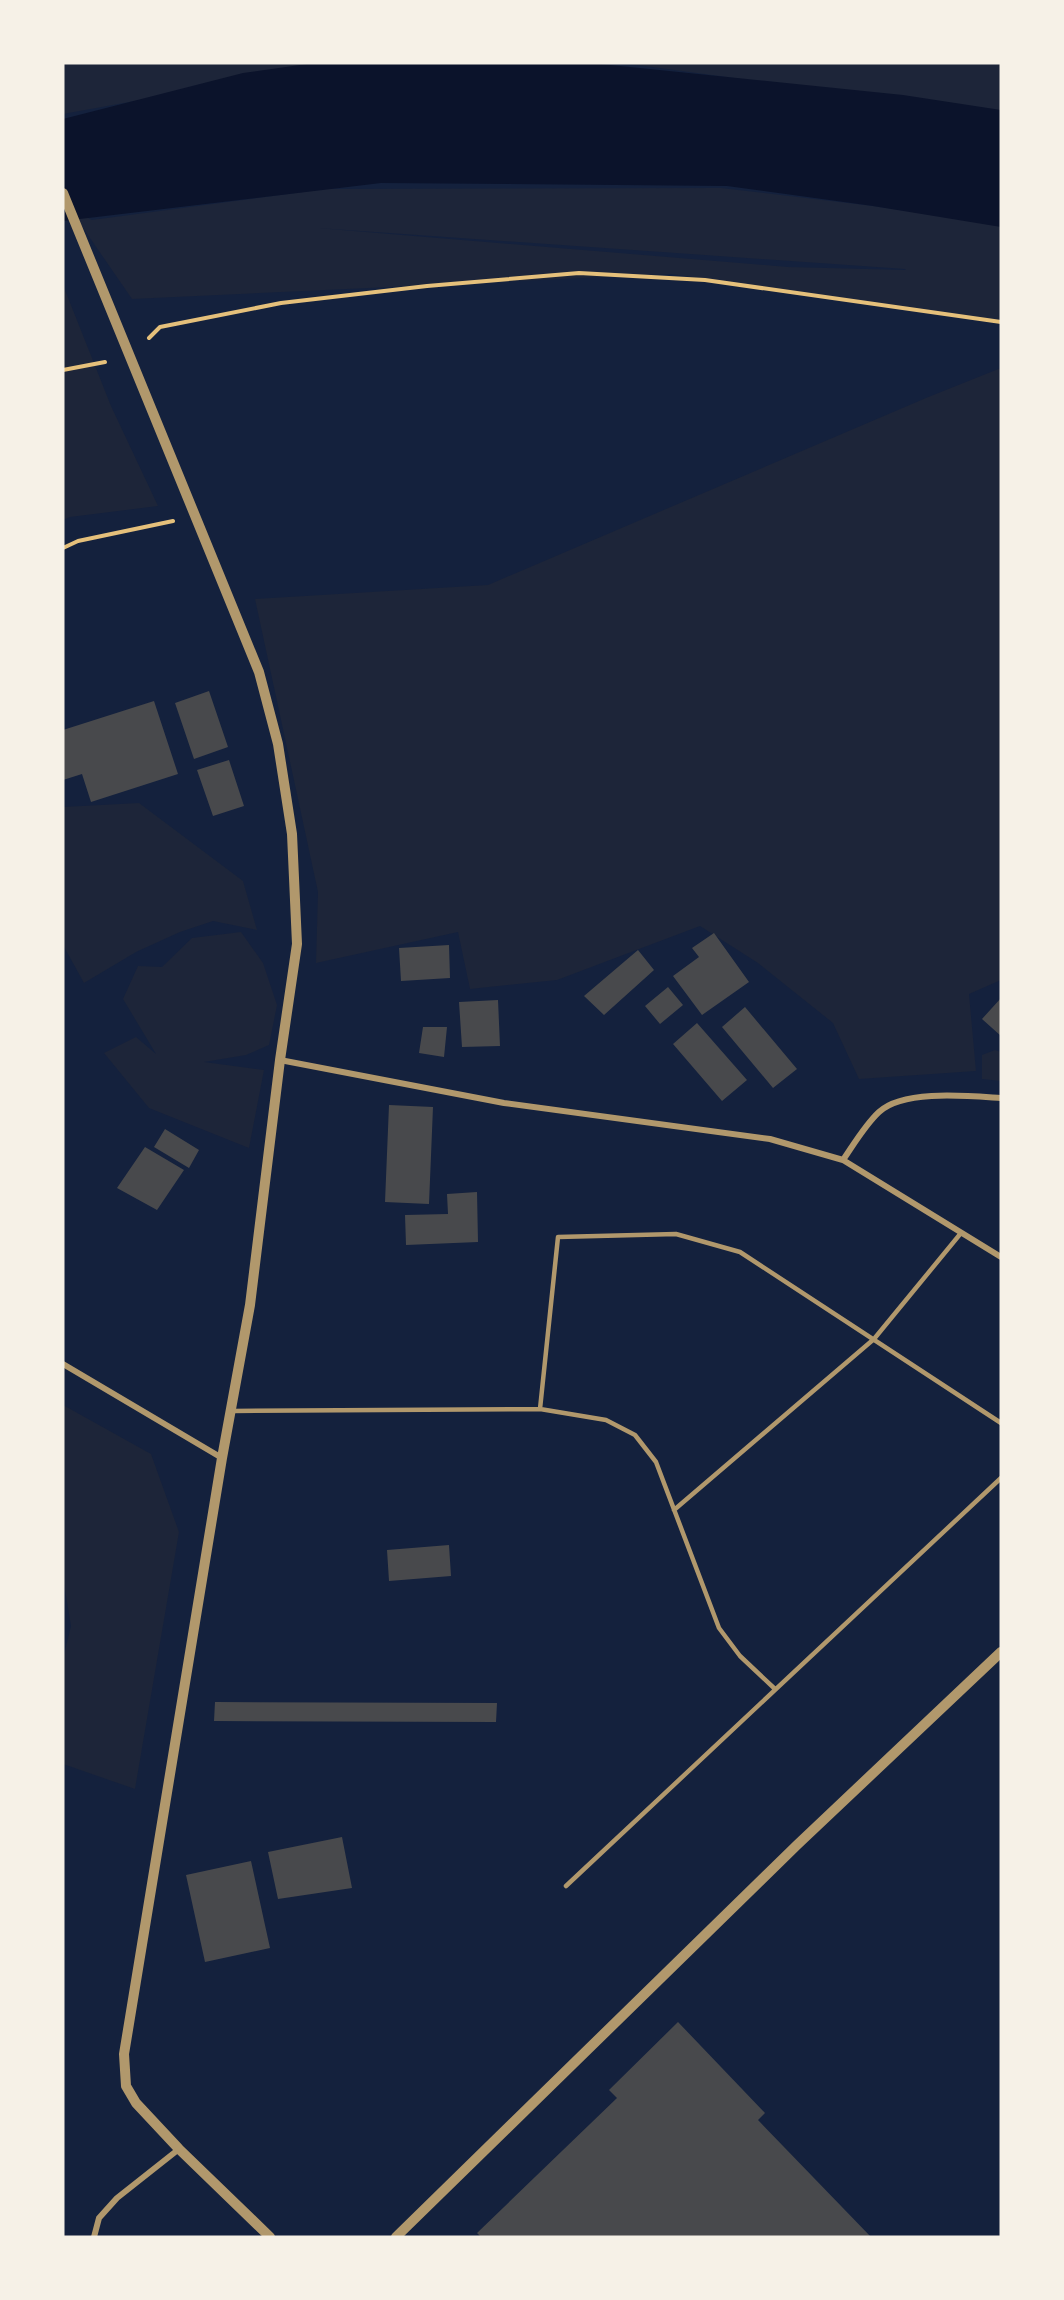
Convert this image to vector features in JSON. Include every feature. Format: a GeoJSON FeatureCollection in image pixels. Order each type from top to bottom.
{"type":"FeatureCollection","features":[{"type":"Feature","properties":{"kind":"street"},"geometry":{"type":"LineString","coordinates":[[63,193],[258,672],[278,744],[292,834],[297,944],[280,1060],[250,1305],[222,1458],[124,2054],[126,2086],[136,2103],[179,2149],[270,2237]]}},
{"type":"Feature","properties":{"kind":"street"},"geometry":{"type":"LineString","coordinates":[[280,1060],[504,1103],[770,1139],[843,1160],[1001,1257]]}},
{"type":"Feature","properties":{"kind":"street"},"geometry":{"type":"LineString","coordinates":[[843,1160],[880,1111],[897,1100],[946,1095],[1001,1098]]}},
{"type":"Feature","properties":{"kind":"street"},"geometry":{"type":"LineString","coordinates":[[63,1364],[222,1458]]}},
{"type":"Feature","properties":{"kind":"street"},"geometry":{"type":"LineString","coordinates":[[396,2237],[797,1845],[1001,1652]]}},
{"type":"Feature","properties":{"kind":"street"},"geometry":{"type":"LineString","coordinates":[[94,2237],[99,2218],[117,2198],[179,2149]]}},
{"type":"Feature","properties":{"kind":"lane"},"geometry":{"type":"LineString","coordinates":[[674,1510],[874,1339],[961,1233]]}},
{"type":"Feature","properties":{"kind":"lane"},"geometry":{"type":"LineString","coordinates":[[540,1409],[558,1237],[676,1234],[740,1252],[1001,1423]]}},
{"type":"Feature","properties":{"kind":"lane"},"geometry":{"type":"LineString","coordinates":[[230,1411],[540,1409],[606,1420],[635,1435],[656,1462],[719,1628],[740,1656],[776,1689]]}},
{"type":"Feature","properties":{"kind":"lane"},"geometry":{"type":"LineString","coordinates":[[566,1886],[1001,1478]]}},
{"type":"Feature","properties":{"kind":"path"},"geometry":{"type":"LineString","coordinates":[[63,370],[130,357],[160,327],[281,303],[427,286],[579,273],[705,280],[1001,322]]}},
{"type":"Feature","properties":{"kind":"path"},"geometry":{"type":"LineString","coordinates":[[63,548],[78,541],[195,516]]}},
{"type":"Feature","properties":{"kind":"shaded area"},"geometry":{"type":"Polygon","coordinates":[[[63,63],[344,63],[63,114],[63,63]]]}},
{"type":"Feature","properties":{"kind":"shaded area"},"geometry":{"type":"Polygon","coordinates":[[[314,63],[591,63],[903,95],[1001,110],[1001,227],[873,206],[727,186],[381,183],[63,221],[63,119],[243,73],[314,63]]]}},
{"type":"Feature","properties":{"kind":"shaded area"},"geometry":{"type":"Polygon","coordinates":[[[612,63],[1001,63],[1001,114],[630,64],[612,63]]]}},
{"type":"Feature","properties":{"kind":"shaded area"},"geometry":{"type":"Polygon","coordinates":[[[721,188],[873,206],[1001,225],[1001,322],[671,274],[132,299],[70,209],[92,220],[325,189],[721,188]],[[318,228],[788,267],[905,269],[318,228]]]}},
{"type":"Feature","properties":{"kind":"shaded area"},"geometry":{"type":"Polygon","coordinates":[[[63,285],[111,406],[158,506],[70,517],[63,520],[63,285]]]}},
{"type":"Feature","properties":{"kind":"shaded area"},"geometry":{"type":"Polygon","coordinates":[[[1001,368],[1001,980],[969,994],[976,1071],[859,1079],[833,1023],[758,963],[700,926],[557,980],[470,989],[458,932],[316,963],[318,892],[255,599],[488,585],[1001,368]]]}},
{"type":"Feature","properties":{"kind":"shaded area"},"geometry":{"type":"Polygon","coordinates":[[[139,803],[243,881],[257,930],[213,921],[180,932],[136,952],[84,983],[63,945],[63,807],[139,803]]]}},
{"type":"Feature","properties":{"kind":"shaded area"},"geometry":{"type":"Polygon","coordinates":[[[241,932],[263,963],[277,1005],[269,1045],[246,1055],[204,1062],[264,1070],[249,1148],[149,1108],[104,1053],[136,1037],[156,1054],[123,999],[138,966],[162,967],[192,938],[241,932]]]}},
{"type":"Feature","properties":{"kind":"shaded area"},"geometry":{"type":"Polygon","coordinates":[[[995,1050],[1001,1052],[1001,1081],[982,1079],[982,1055],[995,1050]]]}},
{"type":"Feature","properties":{"kind":"shaded area"},"geometry":{"type":"Polygon","coordinates":[[[63,1405],[151,1454],[179,1532],[135,1789],[63,1764],[63,1659],[71,1626],[63,1578],[63,1405]]]}},
{"type":"Feature","properties":{"kind":"building"},"geometry":{"type":"Polygon","coordinates":[[[209,691],[228,747],[194,759],[175,703],[209,691]]]}},
{"type":"Feature","properties":{"kind":"building"},"geometry":{"type":"Polygon","coordinates":[[[154,701],[178,774],[91,802],[82,774],[63,780],[63,730],[154,701]]]}},
{"type":"Feature","properties":{"kind":"building"},"geometry":{"type":"Polygon","coordinates":[[[229,760],[244,806],[213,816],[197,770],[229,760]]]}},
{"type":"Feature","properties":{"kind":"building"},"geometry":{"type":"Polygon","coordinates":[[[714,933],[749,982],[702,1015],[673,976],[699,957],[692,948],[714,933]]]}},
{"type":"Feature","properties":{"kind":"building"},"geometry":{"type":"Polygon","coordinates":[[[449,945],[450,978],[401,981],[399,948],[449,945]]]}},
{"type":"Feature","properties":{"kind":"building"},"geometry":{"type":"Polygon","coordinates":[[[638,950],[654,970],[604,1015],[584,996],[638,950]]]}},
{"type":"Feature","properties":{"kind":"building"},"geometry":{"type":"Polygon","coordinates":[[[668,987],[683,1005],[660,1024],[645,1006],[668,987]]]}},
{"type":"Feature","properties":{"kind":"building"},"geometry":{"type":"Polygon","coordinates":[[[1001,998],[1001,1036],[982,1019],[1001,998]]]}},
{"type":"Feature","properties":{"kind":"building"},"geometry":{"type":"Polygon","coordinates":[[[498,1000],[500,1046],[462,1047],[459,1002],[498,1000]]]}},
{"type":"Feature","properties":{"kind":"building"},"geometry":{"type":"Polygon","coordinates":[[[745,1007],[797,1069],[773,1088],[722,1027],[745,1007]]]}},
{"type":"Feature","properties":{"kind":"building"},"geometry":{"type":"Polygon","coordinates":[[[697,1023],[747,1080],[722,1101],[673,1044],[697,1023]]]}},
{"type":"Feature","properties":{"kind":"building"},"geometry":{"type":"Polygon","coordinates":[[[423,1027],[447,1027],[444,1057],[419,1053],[423,1027]]]}},
{"type":"Feature","properties":{"kind":"building"},"geometry":{"type":"Polygon","coordinates":[[[389,1105],[433,1107],[429,1204],[385,1202],[389,1105]]]}},
{"type":"Feature","properties":{"kind":"building"},"geometry":{"type":"Polygon","coordinates":[[[165,1129],[199,1150],[189,1168],[154,1147],[165,1129]]]}},
{"type":"Feature","properties":{"kind":"building"},"geometry":{"type":"Polygon","coordinates":[[[145,1147],[184,1170],[157,1210],[117,1188],[145,1147]]]}},
{"type":"Feature","properties":{"kind":"building"},"geometry":{"type":"Polygon","coordinates":[[[477,1192],[478,1242],[406,1245],[405,1215],[448,1214],[447,1194],[477,1192]]]}},
{"type":"Feature","properties":{"kind":"building"},"geometry":{"type":"Polygon","coordinates":[[[449,1545],[451,1576],[389,1581],[387,1550],[449,1545]]]}},
{"type":"Feature","properties":{"kind":"building"},"geometry":{"type":"Polygon","coordinates":[[[215,1702],[497,1703],[496,1722],[214,1721],[215,1702]]]}},
{"type":"Feature","properties":{"kind":"building"},"geometry":{"type":"Polygon","coordinates":[[[342,1837],[352,1888],[278,1899],[268,1852],[342,1837]]]}},
{"type":"Feature","properties":{"kind":"building"},"geometry":{"type":"Polygon","coordinates":[[[251,1861],[270,1948],[205,1962],[186,1875],[251,1861]]]}},
{"type":"Feature","properties":{"kind":"building"},"geometry":{"type":"Polygon","coordinates":[[[678,2022],[765,2113],[758,2120],[871,2237],[481,2237],[477,2233],[617,2098],[609,2090],[678,2022]]]}}]}
